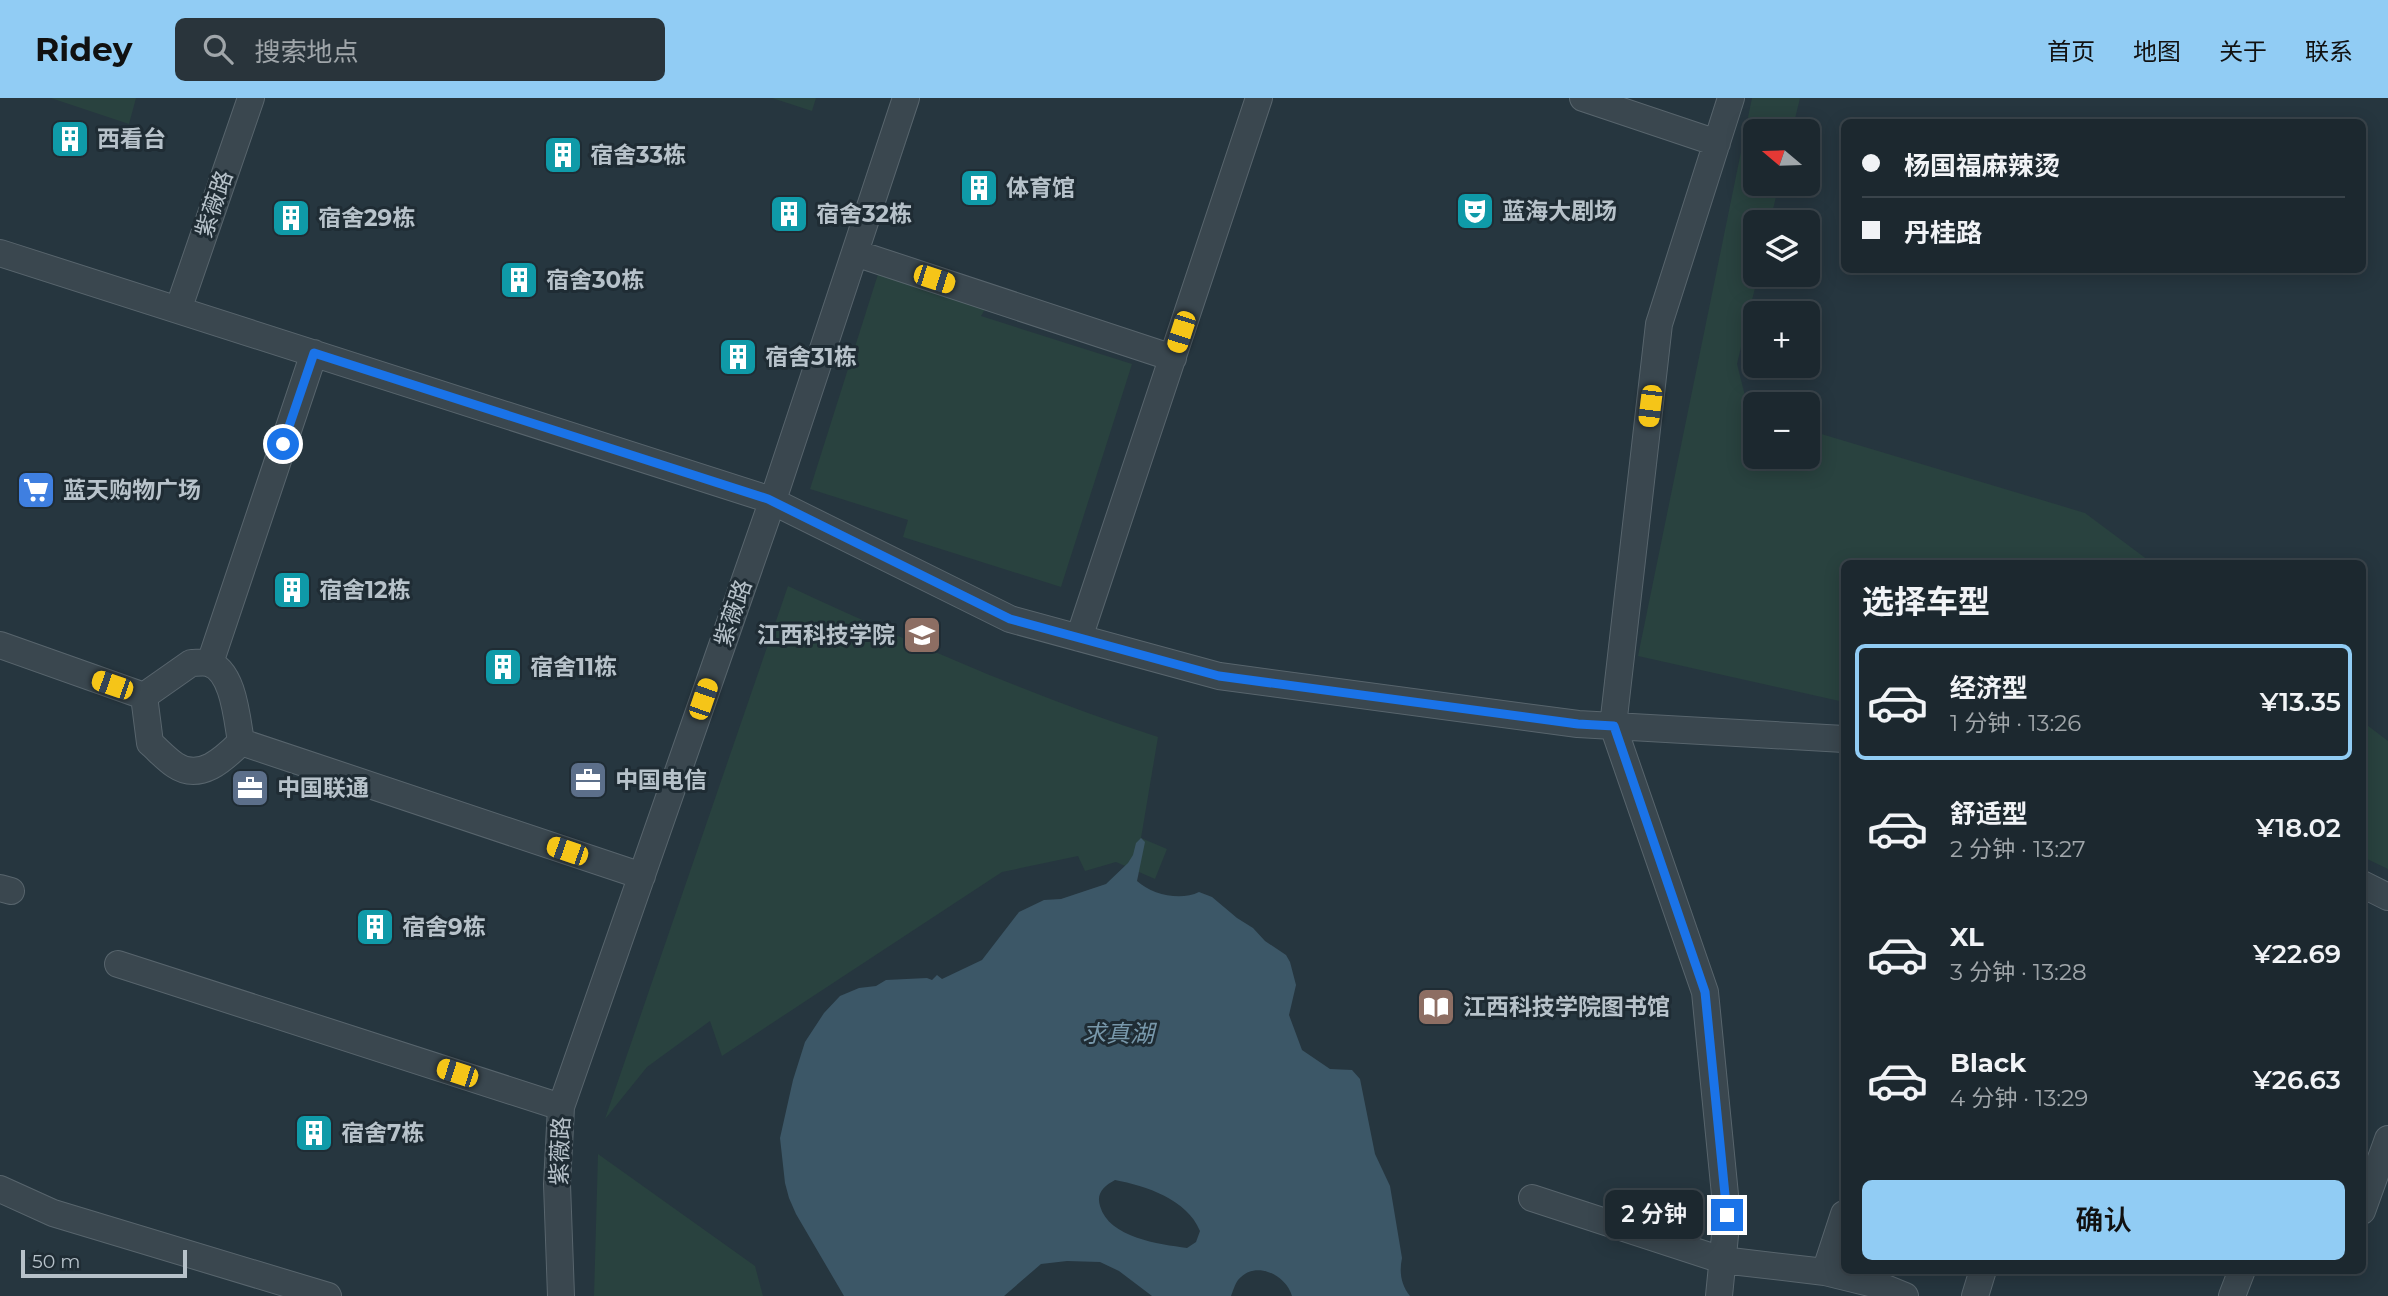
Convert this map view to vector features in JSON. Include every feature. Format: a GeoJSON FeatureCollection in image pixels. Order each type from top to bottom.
{"type":"FeatureCollection","features":[{"type":"Feature","properties":{"kind":"street","name":"紫薇路"},"geometry":{"type":"LineString","coordinates":[[178,310],[251,98]]}},
{"type":"Feature","properties":{"kind":"street","name":"紫薇路"},"geometry":{"type":"LineString","coordinates":[[561,1296],[557,1184],[561,1107],[772,502],[906,98]]}},
{"type":"Feature","properties":{"kind":"street"},"geometry":{"type":"LineString","coordinates":[[1079,638],[1259,98]]}},
{"type":"Feature","properties":{"kind":"street"},"geometry":{"type":"LineString","coordinates":[[1583,98],[1616,103],[1717,143]]}},
{"type":"Feature","properties":{"kind":"street"},"geometry":{"type":"LineString","coordinates":[[1719,1296],[1727,1215],[1705,992],[1614,726],[1659,324],[1731,98]]}},
{"type":"Feature","properties":{"kind":"street"},"geometry":{"type":"LineString","coordinates":[[855,253],[1173,358]]}},
{"type":"Feature","properties":{"kind":"street"},"geometry":{"type":"LineString","coordinates":[[2,259],[178,310],[768,499],[1010,619],[1219,676],[1578,724],[1841,739]]}},
{"type":"Feature","properties":{"kind":"street"},"geometry":{"type":"LineString","coordinates":[[210,663],[314,353]]}},
{"type":"Feature","properties":{"kind":"street"},"geometry":{"type":"LineString","coordinates":[[0,645],[144,696]]}},
{"type":"Feature","properties":{"kind":"street"},"geometry":{"type":"LineString","coordinates":[[144,696],[191,663],[210,663],[225,676],[233,694],[241,742]]}},
{"type":"Feature","properties":{"kind":"street"},"geometry":{"type":"LineString","coordinates":[[144,696],[150,743],[177,767],[199,771],[223,761],[241,742]]}},
{"type":"Feature","properties":{"kind":"street"},"geometry":{"type":"LineString","coordinates":[[241,742],[642,876]]}},
{"type":"Feature","properties":{"kind":"street"},"geometry":{"type":"LineString","coordinates":[[2366,886],[2388,897]]}},
{"type":"Feature","properties":{"kind":"street"},"geometry":{"type":"LineString","coordinates":[[118,964],[561,1107]]}},
{"type":"Feature","properties":{"kind":"street"},"geometry":{"type":"LineString","coordinates":[[2366,1200],[2388,1139]]}},
{"type":"Feature","properties":{"kind":"street"},"geometry":{"type":"LineString","coordinates":[[0,1189],[53,1213],[246,1284],[328,1296]]}},
{"type":"Feature","properties":{"kind":"street"},"geometry":{"type":"LineString","coordinates":[[1532,1198],[1722,1260],[1825,1272],[1878,1285],[1905,1296]]}},
{"type":"Feature","properties":{"kind":"street"},"geometry":{"type":"LineString","coordinates":[[1825,1272],[1841,1223]]}},
{"type":"Feature","properties":{"kind":"street"},"geometry":{"type":"LineString","coordinates":[[1975,1296],[1982,1274]]}},
{"type":"Feature","properties":{"kind":"street"},"geometry":{"type":"LineString","coordinates":[[2232,1296],[2240,1274]]}},
{"type":"Feature","properties":{"kind":"green space"},"geometry":{"type":"Polygon","coordinates":[[[51,98],[136,98],[129,124],[51,98]]]}},
{"type":"Feature","properties":{"kind":"green space"},"geometry":{"type":"Polygon","coordinates":[[[772,98],[816,98],[812,111],[772,98]]]}},
{"type":"Feature","properties":{"kind":"green space"},"geometry":{"type":"Polygon","coordinates":[[[1752,98],[1800,98],[1795,119],[1748,119],[1752,98]]]}},
{"type":"Feature","properties":{"kind":"green space"},"geometry":{"type":"Polygon","coordinates":[[[1743,142],[1743,196],[1776,196],[1773,210],[1743,210],[1743,287],[1755,287],[1752,301],[1743,301],[1743,339],[1737,364],[1744,392],[1743,469],[1820,469],[1820,434],[2085,513],[2148,560],[1841,560],[1841,701],[1638,656],[1743,142]]]}},
{"type":"Feature","properties":{"kind":"green space"},"geometry":{"type":"Polygon","coordinates":[[[879,271],[987,306],[981,316],[1132,364],[1061,587],[903,537],[908,520],[810,489],[879,271]]]}},
{"type":"Feature","properties":{"kind":"green space"},"geometry":{"type":"Polygon","coordinates":[[[788,586],[971,667],[1158,737],[1141,838],[1167,849],[1155,879],[1116,862],[1085,871],[1078,856],[1002,872],[722,1056],[710,1021],[647,1067],[605,1119],[788,586]]]}},
{"type":"Feature","properties":{"kind":"green space"},"geometry":{"type":"Polygon","coordinates":[[[2366,724],[2388,741],[2388,869],[2366,858],[2366,724]]]}},
{"type":"Feature","properties":{"kind":"green space"},"geometry":{"type":"Polygon","coordinates":[[[598,1154],[755,1266],[763,1296],[594,1296],[598,1154]]]}},
{"type":"Feature","properties":{"kind":"water","name":"求真湖"},"geometry":{"type":"Polygon","coordinates":[[[1141,838],[1145,842],[1137,881],[1143,886],[1167,895],[1184,896],[1199,892],[1212,897],[1286,955],[1296,985],[1289,1015],[1302,1050],[1330,1069],[1352,1070],[1360,1079],[1375,1154],[1390,1186],[1402,1258],[1401,1278],[1410,1296],[1292,1296],[1289,1288],[1277,1276],[1261,1270],[1245,1274],[1237,1282],[1231,1296],[1152,1296],[1119,1271],[1100,1262],[1067,1261],[1041,1264],[1004,1296],[844,1296],[796,1214],[785,1183],[780,1138],[805,1042],[824,1013],[840,996],[859,988],[876,986],[886,980],[932,980],[937,975],[942,979],[982,960],[1019,912],[1044,900],[1061,899],[1106,884],[1128,863],[1136,843],[1141,838]],[[1115,1180],[1104,1187],[1100,1194],[1100,1206],[1113,1226],[1136,1238],[1163,1244],[1187,1248],[1196,1242],[1200,1231],[1186,1210],[1152,1190],[1115,1180]]]}},
{"type":"Feature","properties":{"kind":"place","name":"西看台"},"geometry":{"type":"Point","coordinates":[70,139]}},
{"type":"Feature","properties":{"kind":"place","name":"宿舍33栋"},"geometry":{"type":"Point","coordinates":[563,155]}},
{"type":"Feature","properties":{"kind":"place","name":"体育馆"},"geometry":{"type":"Point","coordinates":[979,188]}},
{"type":"Feature","properties":{"kind":"place","name":"蓝海大剧场"},"geometry":{"type":"Point","coordinates":[1475,211]}},
{"type":"Feature","properties":{"kind":"place","name":"宿舍32栋"},"geometry":{"type":"Point","coordinates":[789,214]}},
{"type":"Feature","properties":{"kind":"place","name":"宿舍29栋"},"geometry":{"type":"Point","coordinates":[291,218]}},
{"type":"Feature","properties":{"kind":"place","name":"宿舍30栋"},"geometry":{"type":"Point","coordinates":[519,280]}},
{"type":"Feature","properties":{"kind":"place","name":"宿舍31栋"},"geometry":{"type":"Point","coordinates":[738,357]}},
{"type":"Feature","properties":{"kind":"place","name":"蓝天购物广场"},"geometry":{"type":"Point","coordinates":[36,490]}},
{"type":"Feature","properties":{"kind":"place","name":"宿舍12栋"},"geometry":{"type":"Point","coordinates":[292,590]}},
{"type":"Feature","properties":{"kind":"place","name":"江西科技学院"},"geometry":{"type":"Point","coordinates":[922,635]}},
{"type":"Feature","properties":{"kind":"place","name":"宿舍11栋"},"geometry":{"type":"Point","coordinates":[503,667]}},
{"type":"Feature","properties":{"kind":"place","name":"中国电信"},"geometry":{"type":"Point","coordinates":[588,780]}},
{"type":"Feature","properties":{"kind":"place","name":"中国联通"},"geometry":{"type":"Point","coordinates":[250,788]}},
{"type":"Feature","properties":{"kind":"place","name":"宿舍9栋"},"geometry":{"type":"Point","coordinates":[375,927]}},
{"type":"Feature","properties":{"kind":"place","name":"江西科技学院图书馆"},"geometry":{"type":"Point","coordinates":[1436,1007]}},
{"type":"Feature","properties":{"kind":"place","name":"宿舍7栋"},"geometry":{"type":"Point","coordinates":[314,1133]}},
{"type":"Feature","properties":{"kind":"route"},"geometry":{"type":"LineString","coordinates":[[283,444],[314,353],[768,499],[1010,619],[1219,676],[1578,724],[1614,726],[1705,992],[1727,1215]]}}]}
